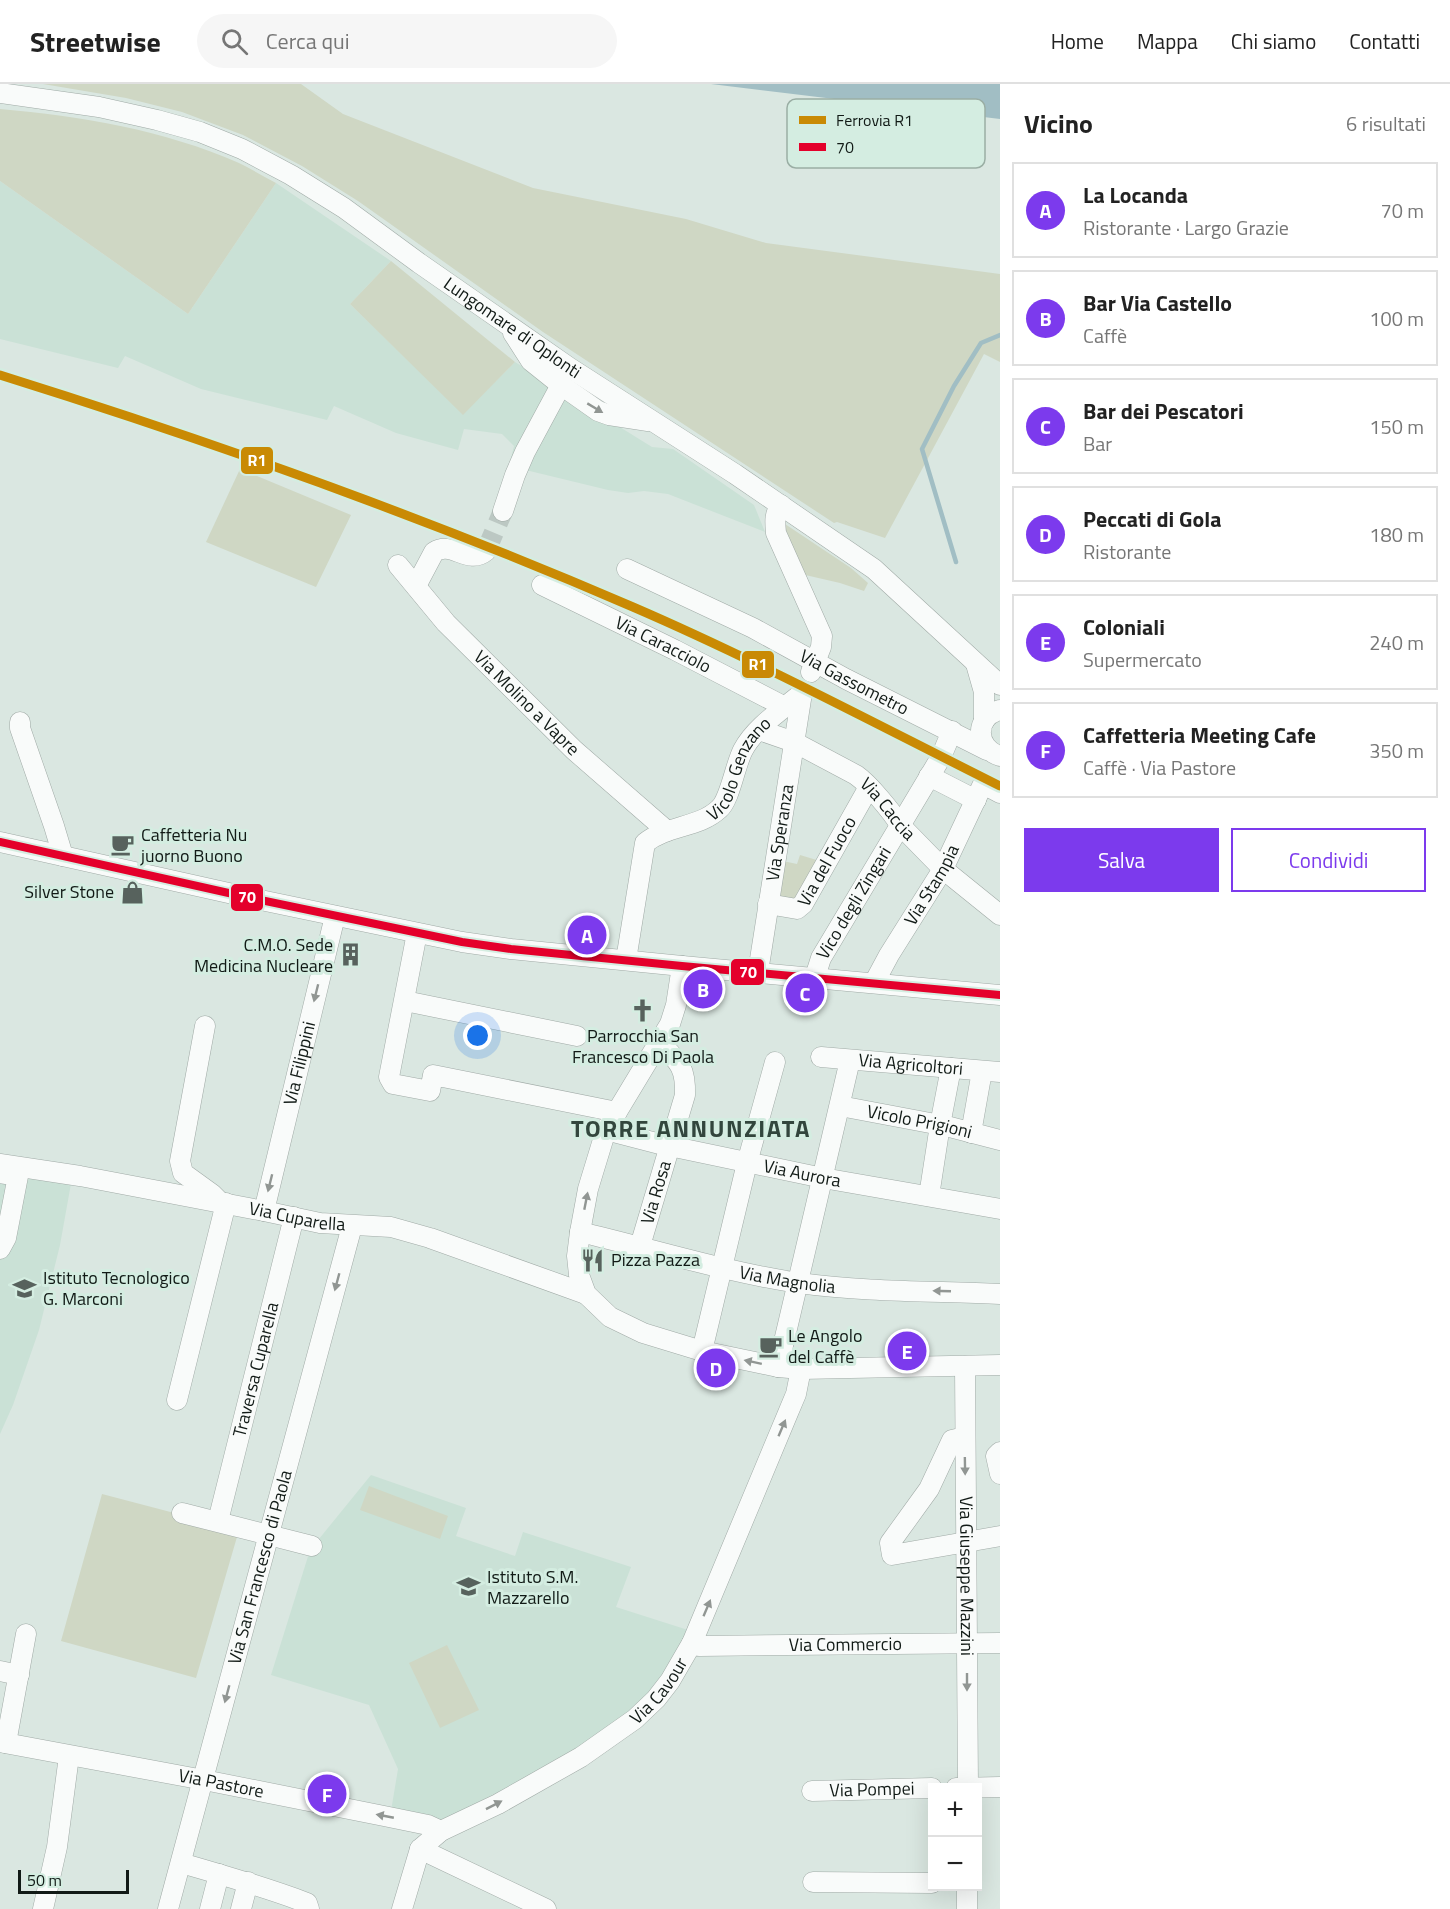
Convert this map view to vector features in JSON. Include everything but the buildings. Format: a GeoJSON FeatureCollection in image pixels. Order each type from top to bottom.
{"type":"FeatureCollection","features":[{"type":"Feature","properties":{"kind":"street","name":"Lungomare di Oplonti"},"geometry":{"type":"LineString","coordinates":[[0,93],[88,105],[138,115],[200,132],[242,149],[291,175],[344,208],[508,326],[781,505],[874,569],[1000,685]]}},
{"type":"Feature","properties":{"kind":"street"},"geometry":{"type":"LineString","coordinates":[[508,326],[531,361],[598,411],[609,415],[655,422]]}},
{"type":"Feature","properties":{"kind":"street"},"geometry":{"type":"LineString","coordinates":[[503,511],[525,452],[561,385]]}},
{"type":"Feature","properties":{"kind":"street"},"geometry":{"type":"LineString","coordinates":[[781,505],[775,521],[776,533],[822,636],[821,647],[813,668]]}},
{"type":"Feature","properties":{"kind":"street"},"geometry":{"type":"LineString","coordinates":[[416,586],[434,552],[439,549],[448,548],[471,557],[480,556],[486,551]]}},
{"type":"Feature","properties":{"kind":"street","name":"Via Molino a Vapre"},"geometry":{"type":"LineString","coordinates":[[398,565],[446,623],[574,750],[668,831]]}},
{"type":"Feature","properties":{"kind":"street","name":"Via Gassometro"},"geometry":{"type":"LineString","coordinates":[[627,569],[753,628],[813,668],[994,753]]}},
{"type":"Feature","properties":{"kind":"street","name":"Via Caracciolo"},"geometry":{"type":"LineString","coordinates":[[542,585],[785,707]]}},
{"type":"Feature","properties":{"kind":"street"},"geometry":{"type":"LineString","coordinates":[[976,664],[984,692],[988,720],[982,740],[994,753]]}},
{"type":"Feature","properties":{"kind":"street","name":"Vicolo Genzano"},"geometry":{"type":"LineString","coordinates":[[626,960],[645,843],[654,836],[708,818],[722,807],[741,753],[749,739],[801,693]]}},
{"type":"Feature","properties":{"kind":"street","name":"Via Speranza"},"geometry":{"type":"LineString","coordinates":[[758,972],[801,693]]}},
{"type":"Feature","properties":{"kind":"street"},"geometry":{"type":"LineString","coordinates":[[951,734],[988,720]]}},
{"type":"Feature","properties":{"kind":"street"},"geometry":{"type":"LineString","coordinates":[[20,722],[20,728],[63,856]]}},
{"type":"Feature","properties":{"kind":"street","name":"Via Caccia"},"geometry":{"type":"LineString","coordinates":[[759,730],[794,742],[856,775],[943,869],[999,913]]}},
{"type":"Feature","properties":{"kind":"street","name":"Vico degli Zingari"},"geometry":{"type":"LineString","coordinates":[[815,977],[821,958],[941,757],[951,734]]}},
{"type":"Feature","properties":{"kind":"street"},"geometry":{"type":"LineString","coordinates":[[929,776],[986,792]]}},
{"type":"Feature","properties":{"kind":"street","name":"Via del Fuoco"},"geometry":{"type":"LineString","coordinates":[[768,904],[797,909],[803,904],[869,787]]}},
{"type":"Feature","properties":{"kind":"street","name":"Via Stampia"},"geometry":{"type":"LineString","coordinates":[[874,983],[943,869],[986,792]]}},
{"type":"Feature","properties":{"kind":"street"},"geometry":{"type":"LineString","coordinates":[[0,843],[335,916],[511,949],[1000,995]]}},
{"type":"Feature","properties":{"kind":"street","name":"Via Filippini"},"geometry":{"type":"LineString","coordinates":[[264,1210],[335,916]]}},
{"type":"Feature","properties":{"kind":"street"},"geometry":{"type":"LineString","coordinates":[[417,933],[389,1077],[393,1084],[430,1091],[433,1075],[617,1112]]}},
{"type":"Feature","properties":{"kind":"street"},"geometry":{"type":"LineString","coordinates":[[682,966],[676,1005],[670,1024],[606,1131],[588,1189],[580,1232],[578,1266],[586,1294],[610,1317],[643,1333],[702,1351],[778,1367],[801,1369],[1000,1365]]}},
{"type":"Feature","properties":{"kind":"street"},"geometry":{"type":"LineString","coordinates":[[405,1001],[577,1036]]}},
{"type":"Feature","properties":{"kind":"street"},"geometry":{"type":"LineString","coordinates":[[177,1400],[223,1203],[183,1173],[180,1161],[205,1026]]}},
{"type":"Feature","properties":{"kind":"street","name":"Via Rosa"},"geometry":{"type":"LineString","coordinates":[[640,1246],[685,1095],[686,1079],[679,1062],[659,1042]]}},
{"type":"Feature","properties":{"kind":"street","name":"Via Agricoltori"},"geometry":{"type":"LineString","coordinates":[[821,1058],[991,1072]]}},
{"type":"Feature","properties":{"kind":"street"},"geometry":{"type":"LineString","coordinates":[[778,1367],[850,1060]]}},
{"type":"Feature","properties":{"kind":"street"},"geometry":{"type":"LineString","coordinates":[[702,1351],[747,1163],[775,1062]]}},
{"type":"Feature","properties":{"kind":"street"},"geometry":{"type":"LineString","coordinates":[[929,1196],[951,1068]]}},
{"type":"Feature","properties":{"kind":"street"},"geometry":{"type":"LineString","coordinates":[[970,1132],[991,1072]]}},
{"type":"Feature","properties":{"kind":"street","name":"Vicolo Prigioni"},"geometry":{"type":"LineString","coordinates":[[840,1106],[940,1125],[1000,1140]]}},
{"type":"Feature","properties":{"kind":"street","name":"Via Aurora"},"geometry":{"type":"LineString","coordinates":[[606,1131],[747,1163],[1000,1209]]}},
{"type":"Feature","properties":{"kind":"street","name":"Via Cuparella"},"geometry":{"type":"LineString","coordinates":[[0,1164],[80,1176],[264,1210],[320,1223],[391,1227],[430,1238],[586,1294]]}},
{"type":"Feature","properties":{"kind":"street"},"geometry":{"type":"LineString","coordinates":[[0,1173],[18,1176],[6,1238],[0,1250]]}},
{"type":"Feature","properties":{"kind":"street","name":"Traversa Cuparella"},"geometry":{"type":"LineString","coordinates":[[218,1521],[294,1217]]}},
{"type":"Feature","properties":{"kind":"street","name":"Via San Francesco di Paola"},"geometry":{"type":"LineString","coordinates":[[168,1909],[352,1226]]}},
{"type":"Feature","properties":{"kind":"street","name":"Via Magnolia"},"geometry":{"type":"LineString","coordinates":[[580,1232],[721,1267],[798,1283],[1000,1294]]}},
{"type":"Feature","properties":{"kind":"street","name":"Via Giuseppe Mazzini"},"geometry":{"type":"LineString","coordinates":[[965,1366],[968,1783]]}},
{"type":"Feature","properties":{"kind":"street","name":"Via Cavour"},"geometry":{"type":"LineString","coordinates":[[420,1849],[441,1831],[540,1781],[581,1757],[635,1719],[656,1699],[670,1681],[692,1642],[796,1394],[801,1369]]}},
{"type":"Feature","properties":{"kind":"street"},"geometry":{"type":"LineString","coordinates":[[965,1437],[952,1440],[929,1489],[890,1543],[892,1555],[1000,1536]]}},
{"type":"Feature","properties":{"kind":"street"},"geometry":{"type":"LineString","coordinates":[[1000,1452],[996,1456],[1000,1474]]}},
{"type":"Feature","properties":{"kind":"street"},"geometry":{"type":"LineString","coordinates":[[182,1513],[312,1546]]}},
{"type":"Feature","properties":{"kind":"street"},"geometry":{"type":"LineString","coordinates":[[3,1743],[9,1673],[26,1634]]}},
{"type":"Feature","properties":{"kind":"street","name":"Via Commercio"},"geometry":{"type":"LineString","coordinates":[[692,1642],[699,1646],[1000,1643]]}},
{"type":"Feature","properties":{"kind":"street","name":"Via Pastore"},"geometry":{"type":"LineString","coordinates":[[3,1743],[428,1825],[441,1831]]}},
{"type":"Feature","properties":{"kind":"street"},"geometry":{"type":"LineString","coordinates":[[44,1909],[57,1847],[69,1756]]}},
{"type":"Feature","properties":{"kind":"street"},"geometry":{"type":"LineString","coordinates":[[982,1787],[1000,1786]]}},
{"type":"Feature","properties":{"kind":"street","name":"Via Pompei"},"geometry":{"type":"LineString","coordinates":[[812,1791],[928,1788]]}},
{"type":"Feature","properties":{"kind":"street"},"geometry":{"type":"LineString","coordinates":[[402,1909],[420,1849],[546,1909]]}},
{"type":"Feature","properties":{"kind":"street"},"geometry":{"type":"LineString","coordinates":[[181,1863],[248,1882],[306,1903],[309,1909]]}},
{"type":"Feature","properties":{"kind":"street"},"geometry":{"type":"LineString","coordinates":[[210,1909],[219,1874]]}},
{"type":"Feature","properties":{"kind":"street"},"geometry":{"type":"LineString","coordinates":[[813,1881],[928,1883]]}},
{"type":"Feature","properties":{"kind":"street"},"geometry":{"type":"LineString","coordinates":[[241,1909],[248,1882]]}},
{"type":"Feature","properties":{"kind":"street"},"geometry":{"type":"LineString","coordinates":[[967,1891],[967,1909]]}},
{"type":"Feature","properties":{"kind":"shaded area"},"geometry":{"type":"Polygon","coordinates":[[[43,84],[301,84],[343,114],[533,188],[686,219],[766,243],[1000,274],[1000,362],[984,354],[885,538],[837,522],[834,523],[543,332],[358,201],[302,166],[243,135],[182,112],[126,98],[43,84]]]}},
{"type":"Feature","properties":{"kind":"shaded area"},"geometry":{"type":"Polygon","coordinates":[[[0,109],[91,120],[152,133],[211,151],[276,183],[188,314],[0,181],[0,109]]]}},
{"type":"Feature","properties":{"kind":"shaded area"},"geometry":{"type":"Polygon","coordinates":[[[0,181],[188,314],[276,183],[391,261],[350,304],[463,414],[515,362],[652,447],[673,449],[754,505],[765,532],[668,494],[608,490],[509,466],[514,446],[502,434],[464,429],[458,450],[396,433],[334,406],[327,420],[201,389],[125,356],[118,368],[0,339],[0,181]]]}},
{"type":"Feature","properties":{"kind":"shaded area"},"geometry":{"type":"Polygon","coordinates":[[[391,261],[515,362],[463,415],[350,304],[391,261]]]}},
{"type":"Feature","properties":{"kind":"shaded area"},"geometry":{"type":"Polygon","coordinates":[[[240,469],[351,515],[316,587],[206,542],[240,469]]]}},
{"type":"Feature","properties":{"kind":"shaded area"},"geometry":{"type":"Polygon","coordinates":[[[782,522],[851,568],[868,583],[864,591],[801,574],[782,522]]]}},
{"type":"Feature","properties":{"kind":"shaded area"},"geometry":{"type":"Polygon","coordinates":[[[800,855],[820,861],[796,905],[773,902],[778,860],[797,864],[800,855]]]}},
{"type":"Feature","properties":{"kind":"shaded area","name":"Istituto Tecnologico G. Marconi"},"geometry":{"type":"Polygon","coordinates":[[[0,1167],[72,1178],[60,1245],[39,1330],[13,1405],[0,1434],[0,1167]]]}},
{"type":"Feature","properties":{"kind":"shaded area"},"geometry":{"type":"Polygon","coordinates":[[[371,1475],[466,1508],[456,1536],[515,1556],[523,1532],[631,1567],[616,1607],[688,1630],[674,1658],[651,1691],[623,1719],[544,1769],[442,1821],[391,1811],[398,1769],[369,1705],[271,1675],[310,1550],[371,1475]]]}},
{"type":"Feature","properties":{"kind":"shaded area"},"geometry":{"type":"Polygon","coordinates":[[[369,1486],[448,1516],[440,1539],[360,1510],[369,1486]]]}},
{"type":"Feature","properties":{"kind":"shaded area"},"geometry":{"type":"Polygon","coordinates":[[[102,1494],[239,1530],[196,1678],[61,1641],[102,1494]]]}},
{"type":"Feature","properties":{"kind":"shaded area"},"geometry":{"type":"Polygon","coordinates":[[[447,1645],[479,1710],[440,1728],[409,1663],[447,1645]]]}},
{"type":"Feature","properties":{"kind":"water"},"geometry":{"type":"Polygon","coordinates":[[[711,84],[1000,84],[1000,119],[985,117],[985,99],[835,99],[711,84]]]}},
{"type":"Feature","properties":{"kind":"waterway"},"geometry":{"type":"LineString","coordinates":[[956,562],[922,449],[954,386],[981,343],[1000,335]]}},
{"type":"Feature","properties":{"kind":"tunnel"},"geometry":{"type":"LineString","coordinates":[[486,551],[503,511]]}},
{"type":"Feature","properties":{"kind":"rail line","name":"R1"},"geometry":{"type":"LineString","coordinates":[[0,375],[240,454],[399,512],[555,574],[726,649],[1000,786]]}},
{"type":"Feature","properties":{"kind":"transit line","name":"70"},"geometry":{"type":"LineString","coordinates":[[0,842],[462,942],[682,966],[1000,995]]}},
{"type":"Feature","properties":{"kind":"place","name":"Caffetteria Nu juorno Buono"},"geometry":{"type":"Point","coordinates":[123,845]}},
{"type":"Feature","properties":{"kind":"place","name":"Silver Stone"},"geometry":{"type":"Point","coordinates":[132,892]}},
{"type":"Feature","properties":{"kind":"place","name":"La Locanda"},"geometry":{"type":"Point","coordinates":[587,935]}},
{"type":"Feature","properties":{"kind":"place","name":"C.M.O. Sede Medicina Nucleare"},"geometry":{"type":"Point","coordinates":[351,955]}},
{"type":"Feature","properties":{"kind":"place","name":"Bar Via Castello"},"geometry":{"type":"Point","coordinates":[703,989]}},
{"type":"Feature","properties":{"kind":"place","name":"Bar dei Pescatori"},"geometry":{"type":"Point","coordinates":[805,993]}},
{"type":"Feature","properties":{"kind":"place","name":"Parrocchia San Francesco Di Paola"},"geometry":{"type":"Point","coordinates":[643,1010]}},
{"type":"Feature","properties":{"kind":"place","name":"Pizza Pazza"},"geometry":{"type":"Point","coordinates":[593,1260]}},
{"type":"Feature","properties":{"kind":"place","name":"Istituto Tecnologico G. Marconi"},"geometry":{"type":"Point","coordinates":[25,1288]}},
{"type":"Feature","properties":{"kind":"place","name":"Le Angolo del Caffè"},"geometry":{"type":"Point","coordinates":[770,1346]}},
{"type":"Feature","properties":{"kind":"place","name":"Coloniali"},"geometry":{"type":"Point","coordinates":[907,1351]}},
{"type":"Feature","properties":{"kind":"place","name":"Peccati di Gola"},"geometry":{"type":"Point","coordinates":[716,1368]}},
{"type":"Feature","properties":{"kind":"place","name":"Istituto S.M. Mazzarello"},"geometry":{"type":"Point","coordinates":[469,1587]}},
{"type":"Feature","properties":{"kind":"place","name":"Caffetteria Meeting Cafe"},"geometry":{"type":"Point","coordinates":[327,1794]}},
{"type":"Feature","properties":{"kind":"district","name":"TORRE ANNUNZIATA"},"geometry":{"type":"Point","coordinates":[691,1129]}}]}
